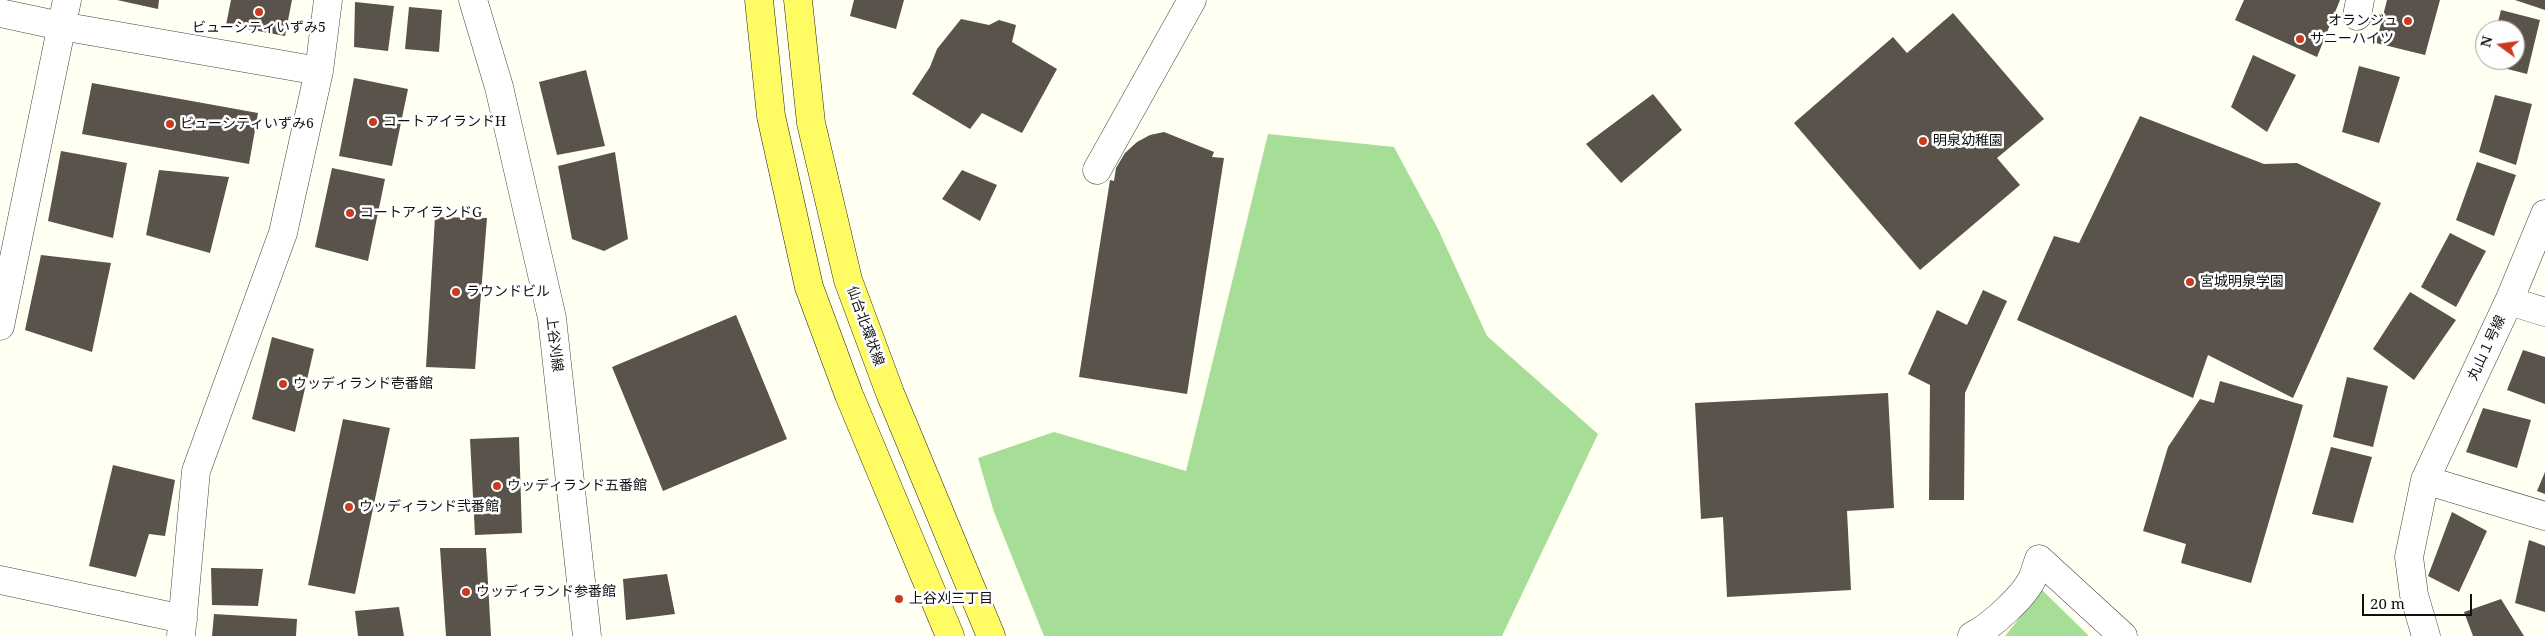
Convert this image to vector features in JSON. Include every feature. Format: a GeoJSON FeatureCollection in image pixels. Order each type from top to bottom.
{"type":"FeatureCollection","features":[{"type":"Feature","properties":{"kind":"main road"},"geometry":{"type":"LineString","coordinates":[[760,0],[771,116],[809,287],[849,395],[950,636]]}},
{"type":"Feature","properties":{"kind":"main road","name":"仙台北環状線"},"geometry":{"type":"LineString","coordinates":[[798,0],[811,123],[848,280],[890,393],[991,636]]}},
{"type":"Feature","properties":{"kind":"street"},"geometry":{"type":"LineString","coordinates":[[0,326],[67,0]]}},
{"type":"Feature","properties":{"kind":"street"},"geometry":{"type":"LineString","coordinates":[[0,580],[182,628],[196,471],[283,233],[319,71],[328,0]]}},
{"type":"Feature","properties":{"kind":"street","name":"上谷刈線"},"geometry":{"type":"LineString","coordinates":[[473,0],[499,87],[552,318],[587,636]]}},
{"type":"Feature","properties":{"kind":"street"},"geometry":{"type":"LineString","coordinates":[[1097,170],[1192,0]]}},
{"type":"Feature","properties":{"kind":"street"},"geometry":{"type":"LineString","coordinates":[[0,13],[61,26],[319,71]]}},
{"type":"Feature","properties":{"kind":"street","name":"丸山１号線"},"geometry":{"type":"LineString","coordinates":[[2426,636],[2414,595],[2409,557],[2414,524],[2425,480],[2509,301],[2545,214]]}},
{"type":"Feature","properties":{"kind":"street"},"geometry":{"type":"LineString","coordinates":[[2509,301],[2545,312]]}},
{"type":"Feature","properties":{"kind":"street"},"geometry":{"type":"LineString","coordinates":[[2425,480],[2545,516]]}},
{"type":"Feature","properties":{"kind":"street"},"geometry":{"type":"LineString","coordinates":[[1972,636],[1980,632],[2012,604],[2032,579],[2039,558],[2123,636]]}},
{"type":"Feature","properties":{"kind":"green space"},"geometry":{"type":"Polygon","coordinates":[[[1268,134],[1394,147],[1438,229],[1487,336],[1598,434],[1502,636],[1044,636],[994,512],[978,458],[1054,432],[1186,471],[1268,134]]]}},
{"type":"Feature","properties":{"kind":"green space"},"geometry":{"type":"Polygon","coordinates":[[[2042,590],[2089,636],[2005,636],[2042,590]]]}},
{"type":"Feature","properties":{"kind":"building"},"geometry":{"type":"Polygon","coordinates":[[[117,0],[159,0],[158,9],[117,0]]]}},
{"type":"Feature","properties":{"kind":"building","name":"ビューシティいずみ5"},"geometry":{"type":"Polygon","coordinates":[[[231,0],[292,0],[285,36],[226,25],[231,0]]]}},
{"type":"Feature","properties":{"kind":"building"},"geometry":{"type":"Polygon","coordinates":[[[854,0],[904,0],[896,29],[850,16],[854,0]]]}},
{"type":"Feature","properties":{"kind":"building","name":"サニーハイツ"},"geometry":{"type":"Polygon","coordinates":[[[2244,0],[2340,0],[2317,57],[2235,20],[2244,0]]]}},
{"type":"Feature","properties":{"kind":"building","name":"オランジュ"},"geometry":{"type":"Polygon","coordinates":[[[2387,0],[2440,0],[2425,55],[2376,43],[2387,0]]]}},
{"type":"Feature","properties":{"kind":"building"},"geometry":{"type":"Polygon","coordinates":[[[2515,0],[2545,0],[2545,10],[2515,0]]]}},
{"type":"Feature","properties":{"kind":"building"},"geometry":{"type":"Polygon","coordinates":[[[355,2],[394,6],[388,51],[354,47],[355,2]]]}},
{"type":"Feature","properties":{"kind":"building"},"geometry":{"type":"Polygon","coordinates":[[[409,7],[442,10],[439,52],[405,49],[409,7]]]}},
{"type":"Feature","properties":{"kind":"building"},"geometry":{"type":"Polygon","coordinates":[[[2501,10],[2540,20],[2527,74],[2511,70],[2525,70],[2525,20],[2498,20],[2501,10]]]}},
{"type":"Feature","properties":{"kind":"building"},"geometry":{"type":"Polygon","coordinates":[[[1953,13],[2044,119],[1997,158],[2020,185],[1920,270],[1794,123],[1893,37],[1907,53],[1953,13]]]}},
{"type":"Feature","properties":{"kind":"building"},"geometry":{"type":"Polygon","coordinates":[[[961,19],[989,25],[999,20],[1016,25],[1012,42],[1057,69],[1022,133],[982,113],[970,129],[912,94],[930,67],[937,49],[961,19]]]}},
{"type":"Feature","properties":{"kind":"building"},"geometry":{"type":"Polygon","coordinates":[[[2253,55],[2296,75],[2267,132],[2231,107],[2253,55]]]}},
{"type":"Feature","properties":{"kind":"building"},"geometry":{"type":"Polygon","coordinates":[[[2359,66],[2400,77],[2379,143],[2342,132],[2359,66]]]}},
{"type":"Feature","properties":{"kind":"building"},"geometry":{"type":"Polygon","coordinates":[[[586,70],[605,146],[557,155],[539,82],[586,70]]]}},
{"type":"Feature","properties":{"kind":"building","name":"コートアイランドH"},"geometry":{"type":"Polygon","coordinates":[[[354,78],[408,89],[392,166],[339,156],[354,78]]]}},
{"type":"Feature","properties":{"kind":"building","name":"ビューシティいずみ6"},"geometry":{"type":"Polygon","coordinates":[[[92,83],[258,113],[249,164],[82,134],[92,83]]]}},
{"type":"Feature","properties":{"kind":"building"},"geometry":{"type":"Polygon","coordinates":[[[1653,94],[1682,130],[1621,183],[1586,144],[1653,94]]]}},
{"type":"Feature","properties":{"kind":"building"},"geometry":{"type":"Polygon","coordinates":[[[2495,95],[2532,104],[2516,165],[2479,152],[2495,95]]]}},
{"type":"Feature","properties":{"kind":"building","name":"宮城明泉学園"},"geometry":{"type":"Polygon","coordinates":[[[2140,116],[2264,164],[2297,163],[2381,203],[2293,398],[2208,355],[2193,398],[2017,320],[2054,236],[2079,243],[2140,116]]]}},
{"type":"Feature","properties":{"kind":"building"},"geometry":{"type":"Polygon","coordinates":[[[1164,132],[1214,152],[1212,157],[1224,158],[1187,394],[1079,377],[1110,180],[1114,181],[1116,168],[1125,153],[1137,142],[1150,135],[1164,132]]]}},
{"type":"Feature","properties":{"kind":"building"},"geometry":{"type":"Polygon","coordinates":[[[61,151],[127,163],[113,238],[48,221],[61,151]]]}},
{"type":"Feature","properties":{"kind":"building"},"geometry":{"type":"Polygon","coordinates":[[[615,152],[628,239],[604,251],[572,239],[558,166],[615,152]]]}},
{"type":"Feature","properties":{"kind":"building"},"geometry":{"type":"Polygon","coordinates":[[[2477,162],[2516,175],[2494,236],[2456,220],[2477,162]]]}},
{"type":"Feature","properties":{"kind":"building","name":"コートアイランドG"},"geometry":{"type":"Polygon","coordinates":[[[332,168],[385,179],[368,261],[315,247],[332,168]]]}},
{"type":"Feature","properties":{"kind":"building"},"geometry":{"type":"Polygon","coordinates":[[[159,170],[229,177],[210,253],[146,235],[159,170]]]}},
{"type":"Feature","properties":{"kind":"building"},"geometry":{"type":"Polygon","coordinates":[[[962,170],[997,185],[980,221],[942,199],[962,170]]]}},
{"type":"Feature","properties":{"kind":"building","name":"ラウンドビル"},"geometry":{"type":"Polygon","coordinates":[[[435,217],[487,218],[475,369],[426,367],[435,217]]]}},
{"type":"Feature","properties":{"kind":"building"},"geometry":{"type":"Polygon","coordinates":[[[2450,233],[2486,251],[2456,307],[2421,287],[2450,233]]]}},
{"type":"Feature","properties":{"kind":"building"},"geometry":{"type":"Polygon","coordinates":[[[41,255],[111,263],[92,352],[25,330],[41,255]]]}},
{"type":"Feature","properties":{"kind":"building"},"geometry":{"type":"Polygon","coordinates":[[[1983,290],[2007,301],[1965,393],[1964,500],[1929,500],[1930,385],[1908,374],[1937,310],[1967,325],[1983,290]]]}},
{"type":"Feature","properties":{"kind":"building"},"geometry":{"type":"Polygon","coordinates":[[[2410,292],[2456,320],[2414,380],[2373,349],[2410,292]]]}},
{"type":"Feature","properties":{"kind":"building"},"geometry":{"type":"Polygon","coordinates":[[[736,315],[787,439],[663,491],[612,367],[736,315]]]}},
{"type":"Feature","properties":{"kind":"building","name":"ウッディランド壱番館"},"geometry":{"type":"Polygon","coordinates":[[[272,337],[314,349],[295,432],[252,419],[272,337]]]}},
{"type":"Feature","properties":{"kind":"building"},"geometry":{"type":"Polygon","coordinates":[[[2523,350],[2545,357],[2545,404],[2507,390],[2523,350]]]}},
{"type":"Feature","properties":{"kind":"building"},"geometry":{"type":"Polygon","coordinates":[[[2347,377],[2388,386],[2373,447],[2333,437],[2347,377]]]}},
{"type":"Feature","properties":{"kind":"building"},"geometry":{"type":"Polygon","coordinates":[[[2220,381],[2303,405],[2251,583],[2181,563],[2186,544],[2143,531],[2168,447],[2200,399],[2214,403],[2220,381]]]}},
{"type":"Feature","properties":{"kind":"building"},"geometry":{"type":"Polygon","coordinates":[[[1888,393],[1894,508],[1847,511],[1851,590],[1727,597],[1723,517],[1701,519],[1695,403],[1888,393]]]}},
{"type":"Feature","properties":{"kind":"building"},"geometry":{"type":"Polygon","coordinates":[[[2483,408],[2531,420],[2517,468],[2466,452],[2483,408]]]}},
{"type":"Feature","properties":{"kind":"building","name":"ウッディランド弐番館"},"geometry":{"type":"Polygon","coordinates":[[[343,419],[390,428],[355,594],[308,585],[343,419]]]}},
{"type":"Feature","properties":{"kind":"building","name":"ウッディランド五番館"},"geometry":{"type":"Polygon","coordinates":[[[519,437],[522,533],[475,535],[470,439],[519,437]]]}},
{"type":"Feature","properties":{"kind":"building"},"geometry":{"type":"Polygon","coordinates":[[[2331,447],[2372,457],[2353,523],[2312,514],[2331,447]]]}},
{"type":"Feature","properties":{"kind":"building"},"geometry":{"type":"Polygon","coordinates":[[[113,465],[175,480],[165,536],[149,534],[136,577],[89,566],[113,465]]]}},
{"type":"Feature","properties":{"kind":"building"},"geometry":{"type":"Polygon","coordinates":[[[2545,472],[2545,494],[2537,491],[2545,472]]]}},
{"type":"Feature","properties":{"kind":"building"},"geometry":{"type":"Polygon","coordinates":[[[2452,512],[2487,531],[2459,592],[2428,576],[2452,512]]]}},
{"type":"Feature","properties":{"kind":"building"},"geometry":{"type":"Polygon","coordinates":[[[2529,540],[2545,546],[2545,612],[2515,603],[2529,540]]]}},
{"type":"Feature","properties":{"kind":"building","name":"ウッディランド参番館"},"geometry":{"type":"Polygon","coordinates":[[[440,548],[486,548],[491,636],[446,636],[440,548]]]}},
{"type":"Feature","properties":{"kind":"building"},"geometry":{"type":"Polygon","coordinates":[[[211,568],[263,569],[258,606],[212,605],[211,568]]]}},
{"type":"Feature","properties":{"kind":"building"},"geometry":{"type":"Polygon","coordinates":[[[667,574],[675,614],[626,620],[623,579],[667,574]]]}},
{"type":"Feature","properties":{"kind":"building"},"geometry":{"type":"Polygon","coordinates":[[[2501,599],[2524,636],[2473,636],[2464,612],[2501,599]]]}},
{"type":"Feature","properties":{"kind":"building"},"geometry":{"type":"Polygon","coordinates":[[[399,607],[404,636],[358,636],[355,611],[399,607]]]}},
{"type":"Feature","properties":{"kind":"building"},"geometry":{"type":"Polygon","coordinates":[[[214,614],[297,619],[296,636],[212,636],[214,614]]]}},
{"type":"Feature","properties":{"kind":"place","name":"ビューシティいずみ5"},"geometry":{"type":"Point","coordinates":[259,12]}},
{"type":"Feature","properties":{"kind":"place","name":"オランジュ"},"geometry":{"type":"Point","coordinates":[2408,21]}},
{"type":"Feature","properties":{"kind":"place","name":"サニーハイツ"},"geometry":{"type":"Point","coordinates":[2300,39]}},
{"type":"Feature","properties":{"kind":"place","name":"コートアイランドH"},"geometry":{"type":"Point","coordinates":[373,122]}},
{"type":"Feature","properties":{"kind":"place","name":"ビューシティいずみ6"},"geometry":{"type":"Point","coordinates":[170,124]}},
{"type":"Feature","properties":{"kind":"place","name":"明泉幼稚園"},"geometry":{"type":"Point","coordinates":[1923,141]}},
{"type":"Feature","properties":{"kind":"place","name":"コートアイランドG"},"geometry":{"type":"Point","coordinates":[350,213]}},
{"type":"Feature","properties":{"kind":"place","name":"宮城明泉学園"},"geometry":{"type":"Point","coordinates":[2190,282]}},
{"type":"Feature","properties":{"kind":"place","name":"ラウンドビル"},"geometry":{"type":"Point","coordinates":[456,292]}},
{"type":"Feature","properties":{"kind":"place","name":"ウッディランド壱番館"},"geometry":{"type":"Point","coordinates":[283,384]}},
{"type":"Feature","properties":{"kind":"place","name":"ウッディランド五番館"},"geometry":{"type":"Point","coordinates":[497,486]}},
{"type":"Feature","properties":{"kind":"place","name":"ウッディランド弐番館"},"geometry":{"type":"Point","coordinates":[349,507]}},
{"type":"Feature","properties":{"kind":"place","name":"ウッディランド参番館"},"geometry":{"type":"Point","coordinates":[466,592]}},
{"type":"Feature","properties":{"kind":"place","name":"上谷刈三丁目"},"geometry":{"type":"Point","coordinates":[899,599]}}]}
